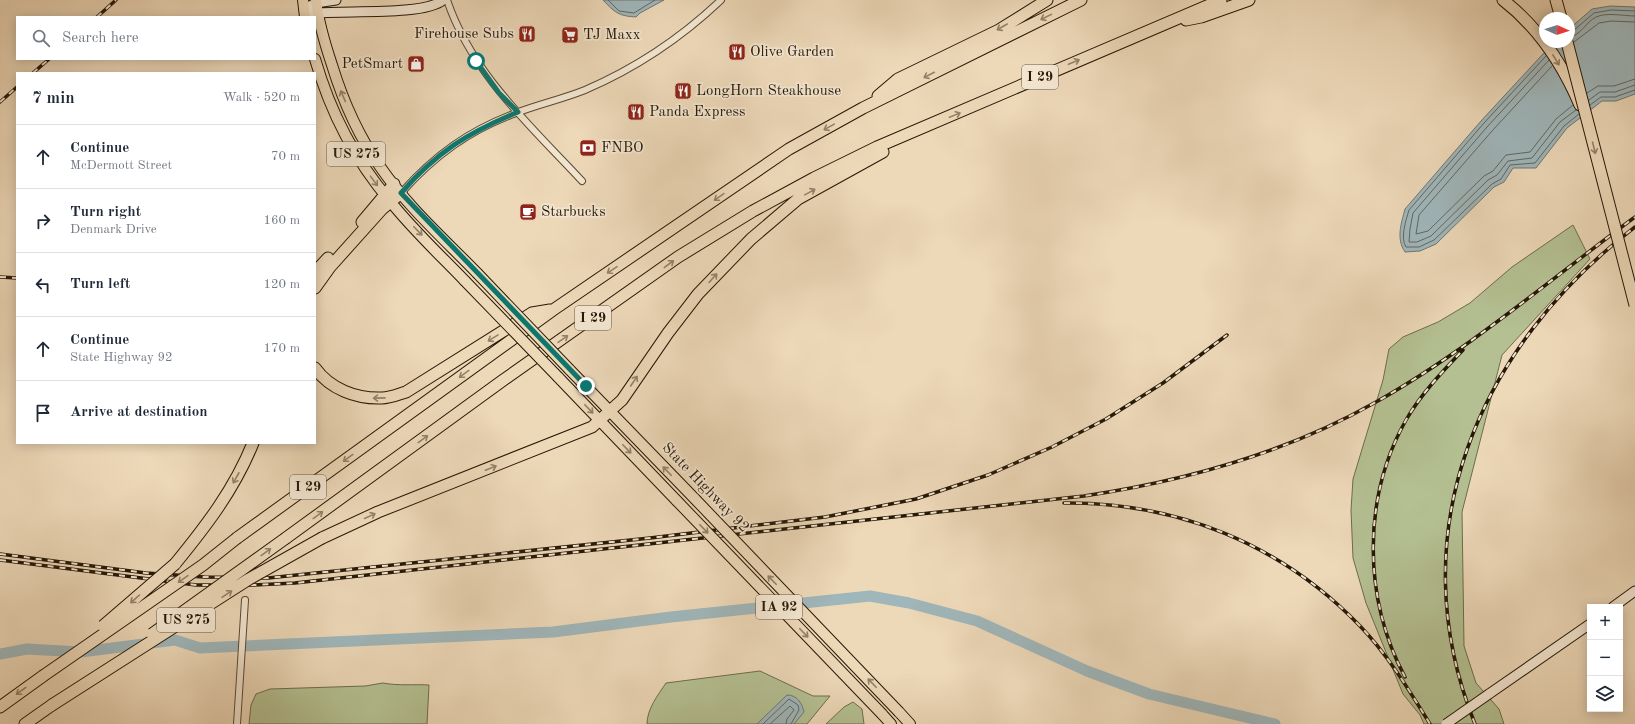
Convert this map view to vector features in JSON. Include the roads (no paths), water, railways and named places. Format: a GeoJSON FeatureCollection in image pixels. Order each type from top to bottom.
{"type":"FeatureCollection","features":[{"type":"Feature","properties":{"kind":"highway"},"geometry":{"type":"LineString","coordinates":[[863,108],[898,79],[999,30],[1047,0]]}},
{"type":"Feature","properties":{"kind":"highway","name":"I 29"},"geometry":{"type":"LineString","coordinates":[[0,707],[203,565],[237,538],[553,310],[789,149],[863,108],[1081,0]]}},
{"type":"Feature","properties":{"kind":"highway","name":"I 29"},"geometry":{"type":"LineString","coordinates":[[25,724],[286,538],[502,381],[678,257],[753,211],[814,178],[877,147],[1221,0]]}},
{"type":"Feature","properties":{"kind":"highway"},"geometry":{"type":"LineString","coordinates":[[1162,25],[1202,17],[1250,0]]}},
{"type":"Feature","properties":{"kind":"highway"},"geometry":{"type":"LineString","coordinates":[[1503,0],[1525,19],[1540,35],[1570,84],[1589,126]]}},
{"type":"Feature","properties":{"kind":"highway"},"geometry":{"type":"LineString","coordinates":[[1556,0],[1559,12]]}},
{"type":"Feature","properties":{"kind":"highway"},"geometry":{"type":"LineString","coordinates":[[1570,48],[1635,305]]}},
{"type":"Feature","properties":{"kind":"highway"},"geometry":{"type":"LineString","coordinates":[[610,411],[622,400],[668,333],[698,294],[750,239],[798,199],[919,130]]}},
{"type":"Feature","properties":{"kind":"highway"},"geometry":{"type":"LineString","coordinates":[[316,271],[359,225],[397,188]]}},
{"type":"Feature","properties":{"kind":"highway"},"geometry":{"type":"LineString","coordinates":[[316,287],[330,267],[382,210],[387,199]]}},
{"type":"Feature","properties":{"kind":"highway"},"geometry":{"type":"LineString","coordinates":[[316,369],[328,382],[338,389],[364,397],[383,398],[406,392],[532,313],[553,310]]}},
{"type":"Feature","properties":{"kind":"highway","name":"US 275"},"geometry":{"type":"LineString","coordinates":[[52,705],[249,579],[322,538],[378,512],[592,427],[610,411]]}},
{"type":"Feature","properties":{"kind":"highway","name":"US 275"},"geometry":{"type":"LineString","coordinates":[[43,676],[136,599],[174,564],[214,516],[238,476],[253,444]]}},
{"type":"Feature","properties":{"kind":"main road"},"geometry":{"type":"LineString","coordinates":[[304,8],[311,12],[317,5],[336,0]]}},
{"type":"Feature","properties":{"kind":"main road"},"geometry":{"type":"LineString","coordinates":[[317,5],[412,8],[428,6],[443,0]]}},
{"type":"Feature","properties":{"kind":"main road","name":"US 275"},"geometry":{"type":"LineString","coordinates":[[317,5],[335,77],[349,111],[367,146],[397,188]]}},
{"type":"Feature","properties":{"kind":"main road","name":"US 275"},"geometry":{"type":"LineString","coordinates":[[315,60],[330,102],[349,142],[387,199]]}},
{"type":"Feature","properties":{"kind":"main road","name":"State Highway 92"},"geometry":{"type":"LineString","coordinates":[[397,188],[910,724]]}},
{"type":"Feature","properties":{"kind":"main road","name":"State Highway 92"},"geometry":{"type":"LineString","coordinates":[[387,199],[892,724]]}},
{"type":"Feature","properties":{"kind":"main road"},"geometry":{"type":"LineString","coordinates":[[1617,604],[1635,591]]}},
{"type":"Feature","properties":{"kind":"main road"},"geometry":{"type":"LineString","coordinates":[[1446,724],[1587,626]]}},
{"type":"Feature","properties":{"kind":"street"},"geometry":{"type":"LineString","coordinates":[[447,0],[456,24],[471,54],[499,93],[582,181]]}},
{"type":"Feature","properties":{"kind":"street"},"geometry":{"type":"LineString","coordinates":[[397,188],[458,141],[484,127],[518,112],[567,97],[617,75],[648,57],[680,35],[721,0]]}},
{"type":"Feature","properties":{"kind":"street"},"geometry":{"type":"LineString","coordinates":[[237,724],[245,600]]}},
{"type":"Feature","properties":{"kind":"water"},"geometry":{"type":"Polygon","coordinates":[[[603,0],[664,0],[640,13],[636,17],[621,15],[603,0]]]}},
{"type":"Feature","properties":{"kind":"water"},"geometry":{"type":"Polygon","coordinates":[[[1610,6],[1635,7],[1635,94],[1616,101],[1602,101],[1567,128],[1536,168],[1513,168],[1504,182],[1494,187],[1436,244],[1420,251],[1405,252],[1402,247],[1400,237],[1405,209],[1481,121],[1548,48],[1575,48],[1575,24],[1592,9],[1610,6]]]}},
{"type":"Feature","properties":{"kind":"water"},"geometry":{"type":"Polygon","coordinates":[[[787,695],[794,696],[798,700],[804,712],[794,724],[757,724],[787,695]]]}},
{"type":"Feature","properties":{"kind":"waterway"},"geometry":{"type":"LineString","coordinates":[[0,654],[27,649],[81,652],[175,640],[200,648],[553,632],[671,617],[870,596],[909,603],[977,621],[1087,671],[1149,694],[1275,724]]}},
{"type":"Feature","properties":{"kind":"railway"},"geometry":{"type":"LineString","coordinates":[[98,16],[116,0]]}},
{"type":"Feature","properties":{"kind":"railway"},"geometry":{"type":"LineString","coordinates":[[34,72],[48,60]]}},
{"type":"Feature","properties":{"kind":"railway"},"geometry":{"type":"LineString","coordinates":[[0,102],[16,88]]}},
{"type":"Feature","properties":{"kind":"railway"},"geometry":{"type":"LineString","coordinates":[[0,560],[196,585],[295,583],[1084,496],[1122,490],[1197,473],[1271,450],[1307,436],[1376,402],[1410,382],[1476,337],[1635,217]]}},
{"type":"Feature","properties":{"kind":"railway"},"geometry":{"type":"LineString","coordinates":[[1475,724],[1453,653],[1445,583],[1450,514],[1467,449],[1495,387],[1533,328],[1580,275],[1635,227]]}},
{"type":"Feature","properties":{"kind":"railway"},"geometry":{"type":"LineString","coordinates":[[0,277],[16,278]]}},
{"type":"Feature","properties":{"kind":"railway"},"geometry":{"type":"LineString","coordinates":[[0,554],[146,573],[204,577],[268,578],[650,538],[825,517],[916,499],[988,475],[1052,447],[1106,419],[1163,383],[1227,335]]}},
{"type":"Feature","properties":{"kind":"railway"},"geometry":{"type":"LineString","coordinates":[[1405,677],[1391,646],[1381,614],[1375,582],[1373,548],[1375,515],[1381,482],[1392,450],[1406,420],[1425,392],[1463,350]]}},
{"type":"Feature","properties":{"kind":"railway"},"geometry":{"type":"LineString","coordinates":[[1064,503],[1106,505],[1147,510],[1186,520],[1225,533],[1261,551],[1296,572],[1329,597],[1370,637],[1389,661],[1430,724]]}},
{"type":"Feature","properties":{"kind":"place","name":"Firehouse Subs"},"geometry":{"type":"Point","coordinates":[527,34]}},
{"type":"Feature","properties":{"kind":"place","name":"TJ Maxx"},"geometry":{"type":"Point","coordinates":[570,35]}},
{"type":"Feature","properties":{"kind":"place","name":"Olive Garden"},"geometry":{"type":"Point","coordinates":[737,52]}},
{"type":"Feature","properties":{"kind":"place","name":"PetSmart"},"geometry":{"type":"Point","coordinates":[416,64]}},
{"type":"Feature","properties":{"kind":"place","name":"LongHorn Steakhouse"},"geometry":{"type":"Point","coordinates":[683,91]}},
{"type":"Feature","properties":{"kind":"place","name":"Panda Express"},"geometry":{"type":"Point","coordinates":[636,112]}},
{"type":"Feature","properties":{"kind":"place","name":"FNBO"},"geometry":{"type":"Point","coordinates":[588,148]}},
{"type":"Feature","properties":{"kind":"place","name":"Starbucks"},"geometry":{"type":"Point","coordinates":[528,212]}}]}
